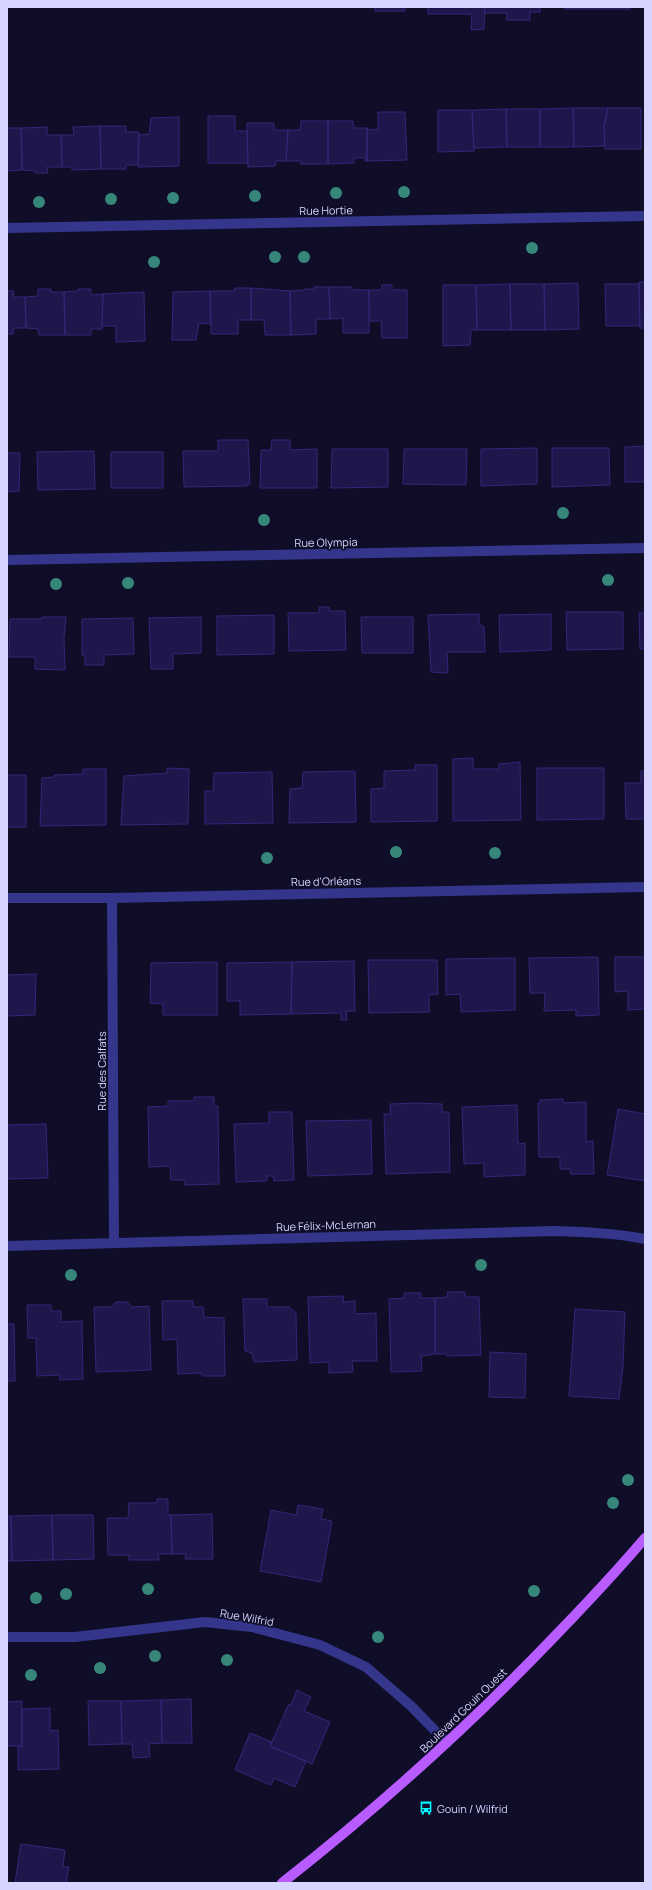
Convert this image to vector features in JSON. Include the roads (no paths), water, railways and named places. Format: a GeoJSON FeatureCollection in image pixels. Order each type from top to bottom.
{"type":"FeatureCollection","features":[{"type":"Feature","properties":{"kind":"main road","name":"Boulevard Gouin Ouest"},"geometry":{"type":"LineString","coordinates":[[282,1883],[366,1814],[447,1743],[532,1659],[603,1585],[645,1538]]}},
{"type":"Feature","properties":{"kind":"street","name":"Rue Hortie"},"geometry":{"type":"LineString","coordinates":[[7,228],[645,216]]}},
{"type":"Feature","properties":{"kind":"street","name":"Rue Olympia"},"geometry":{"type":"LineString","coordinates":[[7,560],[645,548]]}},
{"type":"Feature","properties":{"kind":"street","name":"Rue d'Orléans"},"geometry":{"type":"LineString","coordinates":[[7,898],[112,898],[645,887]]}},
{"type":"Feature","properties":{"kind":"street","name":"Rue des Calfats"},"geometry":{"type":"LineString","coordinates":[[112,898],[114,1243]]}},
{"type":"Feature","properties":{"kind":"street","name":"Rue Félix-McLernan"},"geometry":{"type":"LineString","coordinates":[[7,1246],[554,1232],[611,1233],[645,1239]]}},
{"type":"Feature","properties":{"kind":"street","name":"Rue Wilfrid"},"geometry":{"type":"LineString","coordinates":[[7,1638],[75,1637],[205,1622],[252,1627],[320,1645],[366,1667],[411,1706],[447,1743]]}},
{"type":"Feature","properties":{"kind":"place","name":"Gouin / Wilfrid"},"geometry":{"type":"Point","coordinates":[426,1808]}}]}
